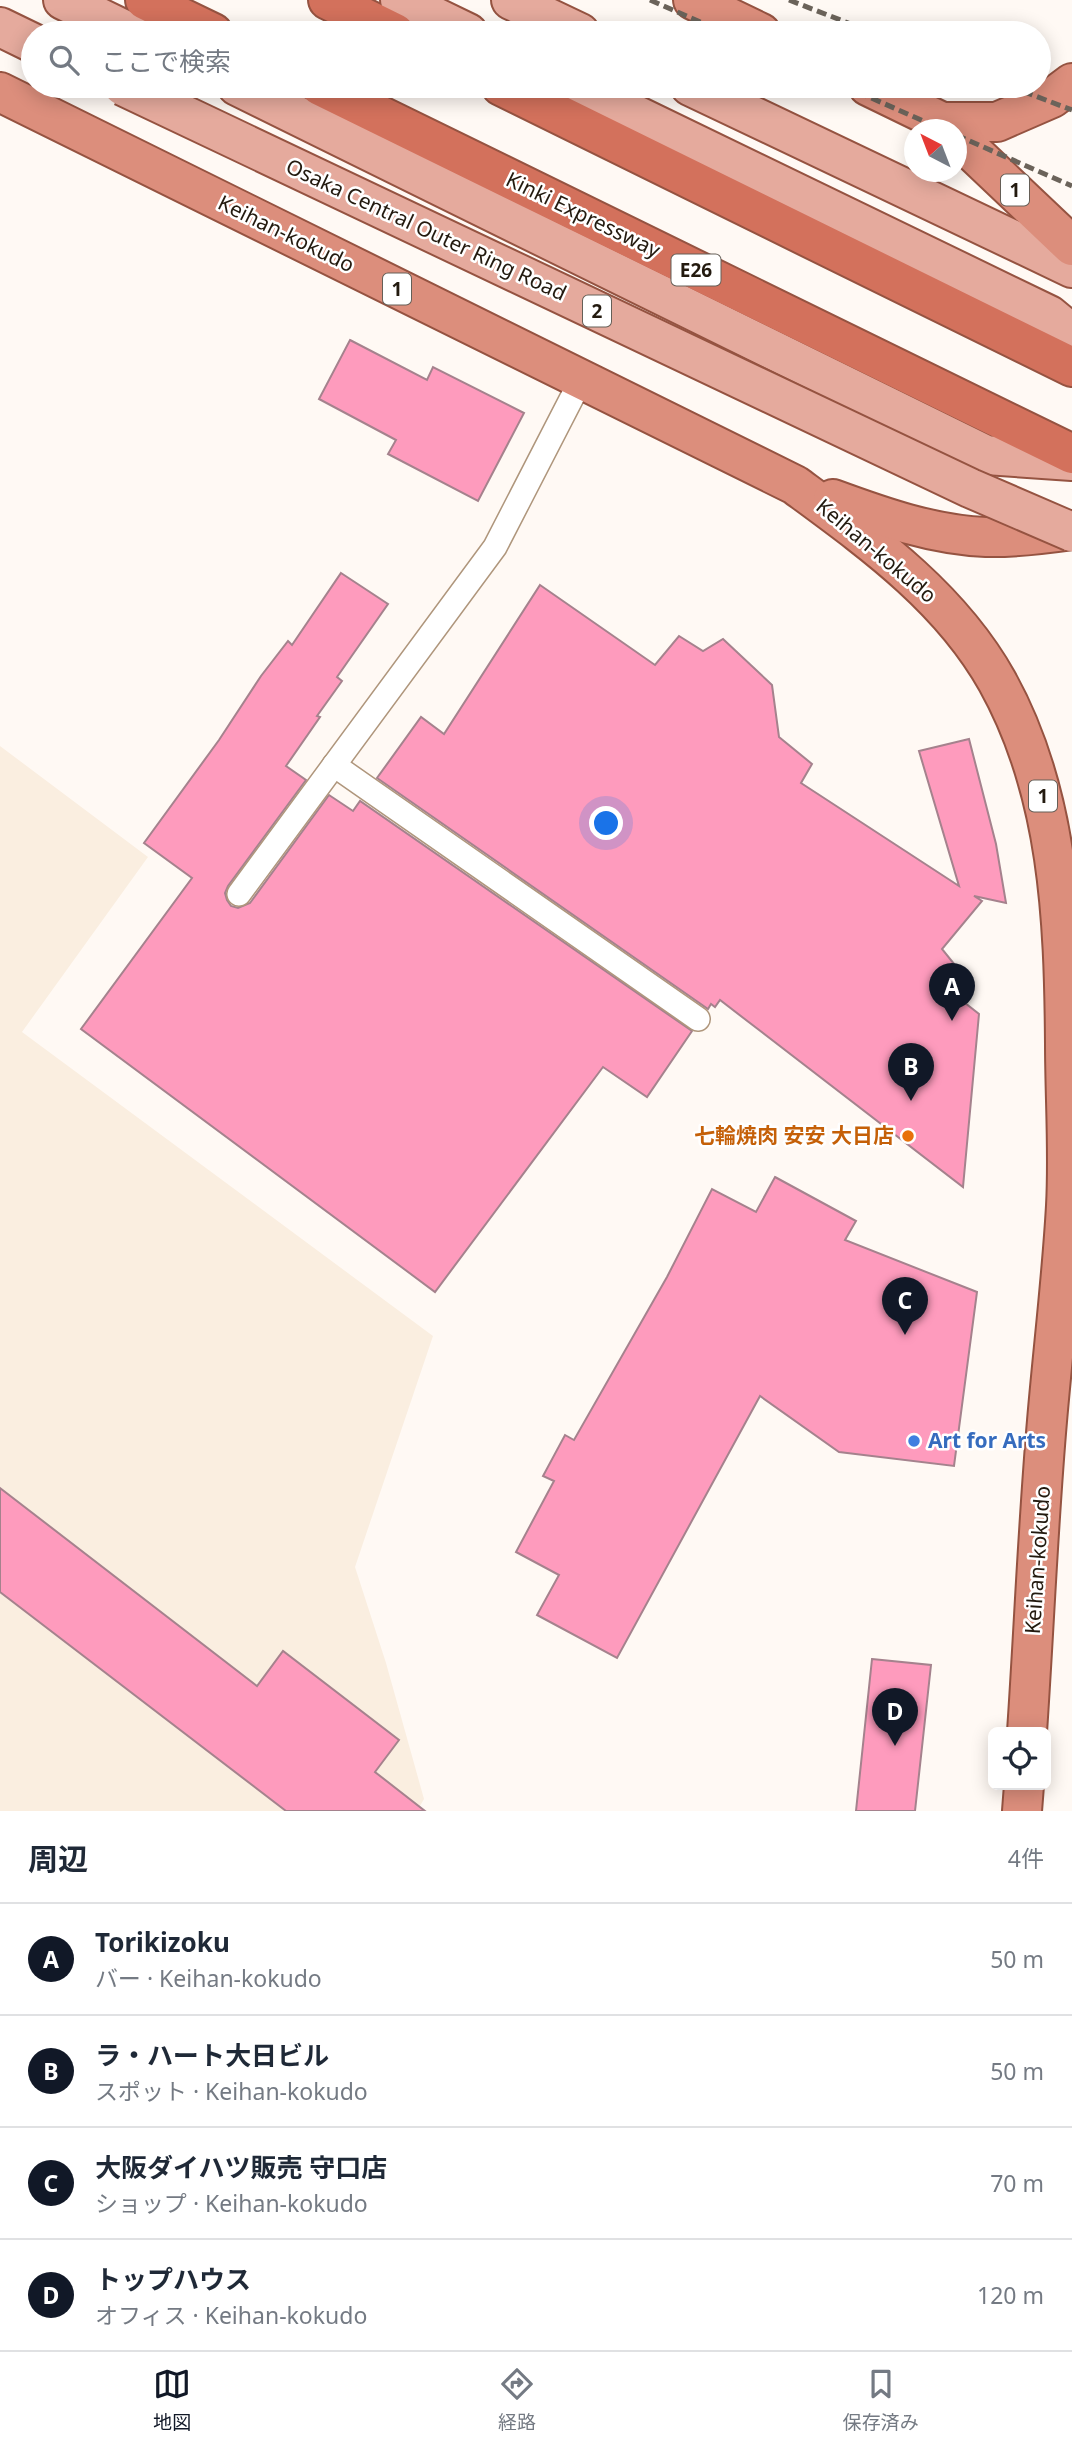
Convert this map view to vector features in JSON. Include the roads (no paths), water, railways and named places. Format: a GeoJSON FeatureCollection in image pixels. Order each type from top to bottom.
{"type":"FeatureCollection","features":[{"type":"Feature","properties":{"kind":"highway"},"geometry":{"type":"LineString","coordinates":[[145,0],[188,21]]}},
{"type":"Feature","properties":{"kind":"highway"},"geometry":{"type":"LineString","coordinates":[[328,0],[371,21]]}},
{"type":"Feature","properties":{"kind":"highway"},"geometry":{"type":"LineString","coordinates":[[693,0],[736,21]]}},
{"type":"Feature","properties":{"kind":"highway"},"geometry":{"type":"LineString","coordinates":[[1051,97],[1072,83]]}},
{"type":"Feature","properties":{"kind":"highway","name":"Keihan-kokudo"},"geometry":{"type":"LineString","coordinates":[[0,92],[795,485],[915,578],[956,622],[996,679],[1025,736],[1045,803],[1056,873],[1064,973],[1066,1203],[1046,1426],[1027,1727]]}},
{"type":"Feature","properties":{"kind":"highway","name":"Kinki Expressway"},"geometry":{"type":"LineString","coordinates":[[345,98],[1072,454]]}},
{"type":"Feature","properties":{"kind":"highway"},"geometry":{"type":"LineString","coordinates":[[525,98],[1072,368]]}},
{"type":"Feature","properties":{"kind":"highway","name":"1"},"geometry":{"type":"LineString","coordinates":[[891,98],[931,119]]}},
{"type":"Feature","properties":{"kind":"highway"},"geometry":{"type":"LineString","coordinates":[[967,126],[996,122],[1050,98]]}},
{"type":"Feature","properties":{"kind":"highway","name":"1"},"geometry":{"type":"LineString","coordinates":[[967,145],[1072,246]]}},
{"type":"Feature","properties":{"kind":"highway"},"geometry":{"type":"LineString","coordinates":[[795,485],[923,528],[986,537],[1072,531]]}},
{"type":"Feature","properties":{"kind":"highway"},"geometry":{"type":"LineString","coordinates":[[1022,1811],[1024,1790]]}},
{"type":"Feature","properties":{"kind":"main road"},"geometry":{"type":"LineString","coordinates":[[63,0],[106,21]]}},
{"type":"Feature","properties":{"kind":"main road"},"geometry":{"type":"LineString","coordinates":[[400,0],[443,21]]}},
{"type":"Feature","properties":{"kind":"main road"},"geometry":{"type":"LineString","coordinates":[[511,0],[555,21]]}},
{"type":"Feature","properties":{"kind":"main road"},"geometry":{"type":"LineString","coordinates":[[0,27],[21,37]]}},
{"type":"Feature","properties":{"kind":"main road","name":"Osaka Central Outer Ring Road"},"geometry":{"type":"LineString","coordinates":[[148,98],[970,488],[1072,531]]}},
{"type":"Feature","properties":{"kind":"main road"},"geometry":{"type":"LineString","coordinates":[[261,98],[986,455],[1072,461]]}},
{"type":"Feature","properties":{"kind":"main road"},"geometry":{"type":"LineString","coordinates":[[601,98],[1049,315],[1072,334]]}},
{"type":"Feature","properties":{"kind":"main road"},"geometry":{"type":"LineString","coordinates":[[715,98],[1072,268]]}},
{"type":"Feature","properties":{"kind":"main road"},"geometry":{"type":"LineString","coordinates":[[1066,1203],[1072,1136]]}},
{"type":"Feature","properties":{"kind":"lane"},"geometry":{"type":"LineString","coordinates":[[239,894],[495,547],[581,380]]}},
{"type":"Feature","properties":{"kind":"lane"},"geometry":{"type":"LineString","coordinates":[[334,765],[698,1019]]}},
{"type":"Feature","properties":{"kind":"railway"},"geometry":{"type":"LineString","coordinates":[[650,0],[698,21]]}},
{"type":"Feature","properties":{"kind":"railway"},"geometry":{"type":"LineString","coordinates":[[789,0],[843,21]]}},
{"type":"Feature","properties":{"kind":"railway"},"geometry":{"type":"LineString","coordinates":[[871,98],[919,119]]}},
{"type":"Feature","properties":{"kind":"railway"},"geometry":{"type":"LineString","coordinates":[[1040,98],[1072,110]]}},
{"type":"Feature","properties":{"kind":"railway"},"geometry":{"type":"LineString","coordinates":[[967,140],[1072,186]]}},
{"type":"Feature","properties":{"kind":"place","name":"Torikizoku"},"geometry":{"type":"Point","coordinates":[952,1021]}},
{"type":"Feature","properties":{"kind":"place","name":"ラ・ハート大日ビル"},"geometry":{"type":"Point","coordinates":[911,1101]}},
{"type":"Feature","properties":{"kind":"place","name":"七輪焼肉 安安 大日店"},"geometry":{"type":"Point","coordinates":[908,1136]}},
{"type":"Feature","properties":{"kind":"place","name":"大阪ダイハツ販売 守口店"},"geometry":{"type":"Point","coordinates":[905,1335]}},
{"type":"Feature","properties":{"kind":"place","name":"Art for Arts"},"geometry":{"type":"Point","coordinates":[914,1441]}},
{"type":"Feature","properties":{"kind":"place","name":"トップハウス"},"geometry":{"type":"Point","coordinates":[895,1746]}}]}
